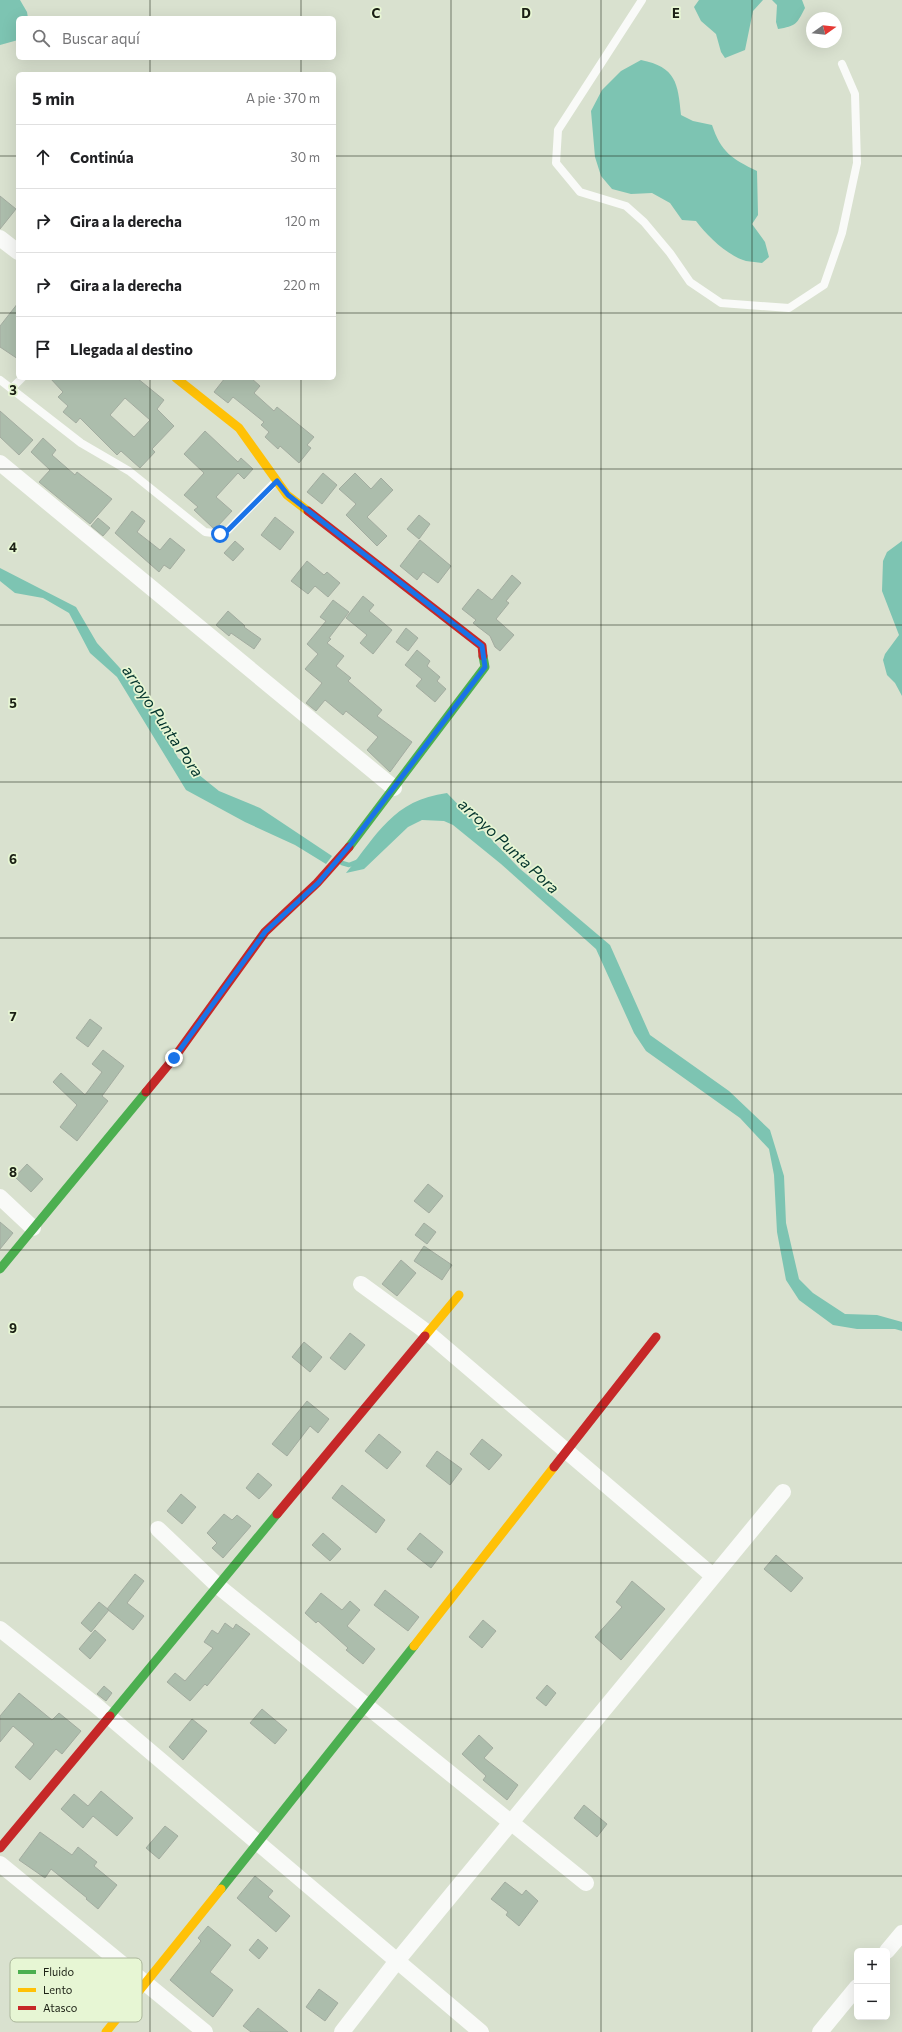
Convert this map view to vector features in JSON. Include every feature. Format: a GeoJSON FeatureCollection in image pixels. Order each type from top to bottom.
{"type":"FeatureCollection","features":[{"type":"Feature","properties":{"kind":"street"},"geometry":{"type":"LineString","coordinates":[[0,238],[16,250]]}},
{"type":"Feature","properties":{"kind":"street"},"geometry":{"type":"LineString","coordinates":[[0,1270],[174,1058],[265,932],[318,883],[351,844],[485,667],[482,646],[288,495],[239,428],[179,380]]}},
{"type":"Feature","properties":{"kind":"street"},"geometry":{"type":"LineString","coordinates":[[0,463],[394,788]]}},
{"type":"Feature","properties":{"kind":"street"},"geometry":{"type":"LineString","coordinates":[[0,1197],[33,1228]]}},
{"type":"Feature","properties":{"kind":"street"},"geometry":{"type":"LineString","coordinates":[[361,1284],[428,1333],[713,1576]]}},
{"type":"Feature","properties":{"kind":"street"},"geometry":{"type":"LineString","coordinates":[[0,1848],[459,1295]]}},
{"type":"Feature","properties":{"kind":"street"},"geometry":{"type":"LineString","coordinates":[[142,1989],[258,1844],[656,1337]]}},
{"type":"Feature","properties":{"kind":"street"},"geometry":{"type":"LineString","coordinates":[[342,2032],[397,1961],[783,1492]]}},
{"type":"Feature","properties":{"kind":"street"},"geometry":{"type":"LineString","coordinates":[[158,1529],[218,1586],[586,1883]]}},
{"type":"Feature","properties":{"kind":"street"},"geometry":{"type":"LineString","coordinates":[[0,1629],[109,1717],[481,2032]]}},
{"type":"Feature","properties":{"kind":"street"},"geometry":{"type":"LineString","coordinates":[[0,1864],[114,1958]]}},
{"type":"Feature","properties":{"kind":"street"},"geometry":{"type":"LineString","coordinates":[[890,1948],[902,1933]]}},
{"type":"Feature","properties":{"kind":"street"},"geometry":{"type":"LineString","coordinates":[[142,1981],[205,2032]]}},
{"type":"Feature","properties":{"kind":"street"},"geometry":{"type":"LineString","coordinates":[[820,2032],[854,1991]]}},
{"type":"Feature","properties":{"kind":"street"},"geometry":{"type":"LineString","coordinates":[[106,2032],[114,2022]]}},
{"type":"Feature","properties":{"kind":"lane"},"geometry":{"type":"LineString","coordinates":[[642,0],[558,130],[556,163],[580,192],[626,206],[644,222],[670,253],[690,282],[721,302],[789,308],[824,285],[842,233],[856,163],[855,94],[842,64]]}},
{"type":"Feature","properties":{"kind":"lane"},"geometry":{"type":"LineString","coordinates":[[0,380],[81,443],[130,471],[205,532],[220,534],[228,530],[277,481]]}},
{"type":"Feature","properties":{"kind":"lane"},"geometry":{"type":"LineString","coordinates":[[11,389],[20,380]]}},
{"type":"Feature","properties":{"kind":"water"},"geometry":{"type":"Polygon","coordinates":[[[0,0],[20,0],[28,16],[16,16],[16,41],[0,45],[0,0]]]}},
{"type":"Feature","properties":{"kind":"water"},"geometry":{"type":"Polygon","coordinates":[[[699,0],[763,0],[753,11],[745,50],[725,58],[721,52],[716,34],[701,21],[694,7],[699,0]]]}},
{"type":"Feature","properties":{"kind":"water"},"geometry":{"type":"Polygon","coordinates":[[[772,0],[802,0],[805,8],[798,21],[789,27],[778,29],[776,22],[777,5],[772,0]]]}},
{"type":"Feature","properties":{"kind":"water"},"geometry":{"type":"Polygon","coordinates":[[[641,60],[662,67],[673,78],[678,94],[681,115],[693,121],[712,125],[719,142],[728,154],[757,171],[758,215],[752,224],[765,242],[769,257],[762,263],[746,261],[732,255],[712,239],[696,221],[682,220],[670,203],[652,193],[631,194],[612,189],[601,176],[595,157],[591,111],[602,90],[621,71],[641,60]]]}},
{"type":"Feature","properties":{"kind":"water"},"geometry":{"type":"Polygon","coordinates":[[[902,541],[902,696],[895,683],[887,675],[883,660],[885,654],[899,635],[882,591],[883,561],[887,552],[902,541]]]}},
{"type":"Feature","properties":{"kind":"water"},"geometry":{"type":"Polygon","coordinates":[[[0,568],[76,607],[97,643],[150,705],[178,758],[219,791],[260,808],[332,856],[326,864],[295,845],[245,822],[186,790],[117,677],[90,653],[69,613],[43,598],[15,593],[0,581],[0,568]]]}},
{"type":"Feature","properties":{"kind":"water"},"geometry":{"type":"Polygon","coordinates":[[[447,793],[519,868],[610,945],[650,1035],[729,1091],[770,1130],[784,1176],[786,1223],[799,1279],[813,1293],[845,1314],[877,1315],[902,1322],[902,1331],[895,1329],[857,1329],[833,1325],[799,1300],[786,1280],[777,1232],[774,1175],[769,1149],[740,1118],[646,1051],[634,1033],[596,949],[501,864],[453,825],[444,821],[422,820],[408,827],[364,869],[346,873],[377,833],[399,811],[428,797],[447,793]]]}},
{"type":"Feature","properties":{"kind":"building"},"geometry":{"type":"Polygon","coordinates":[[[0,196],[16,209],[0,229],[0,196]]]}},
{"type":"Feature","properties":{"kind":"building"},"geometry":{"type":"Polygon","coordinates":[[[16,306],[16,358],[0,347],[0,326],[16,306]]]}},
{"type":"Feature","properties":{"kind":"building"},"geometry":{"type":"Polygon","coordinates":[[[52,380],[139,380],[164,400],[157,409],[174,426],[152,449],[155,452],[140,468],[121,451],[117,455],[80,418],[76,423],[63,412],[68,406],[58,397],[63,392],[52,380]],[[125,398],[110,415],[134,437],[150,420],[125,398]]]}},
{"type":"Feature","properties":{"kind":"building"},"geometry":{"type":"Polygon","coordinates":[[[223,380],[253,380],[260,386],[254,393],[274,411],[277,407],[314,437],[307,445],[311,448],[299,463],[280,446],[278,449],[265,437],[269,432],[261,425],[264,422],[233,397],[228,403],[214,392],[223,380]]]}},
{"type":"Feature","properties":{"kind":"building"},"geometry":{"type":"Polygon","coordinates":[[[0,411],[33,440],[19,455],[0,437],[0,411]]]}},
{"type":"Feature","properties":{"kind":"building"},"geometry":{"type":"Polygon","coordinates":[[[205,431],[238,462],[241,458],[253,469],[244,479],[238,473],[216,497],[232,511],[216,528],[213,528],[194,510],[198,507],[184,495],[204,473],[184,454],[205,431]]]}},
{"type":"Feature","properties":{"kind":"building"},"geometry":{"type":"Polygon","coordinates":[[[43,438],[56,450],[52,455],[75,475],[77,472],[112,499],[90,524],[39,482],[50,470],[31,452],[43,438]]]}},
{"type":"Feature","properties":{"kind":"building"},"geometry":{"type":"Polygon","coordinates":[[[323,473],[337,485],[322,504],[307,492],[323,473]]]}},
{"type":"Feature","properties":{"kind":"building"},"geometry":{"type":"Polygon","coordinates":[[[355,473],[371,489],[381,478],[393,490],[367,517],[387,536],[377,546],[346,515],[356,504],[339,489],[355,473]]]}},
{"type":"Feature","properties":{"kind":"building"},"geometry":{"type":"Polygon","coordinates":[[[132,511],[145,521],[137,532],[160,550],[170,538],[185,550],[170,569],[164,565],[159,572],[115,533],[132,511]]]}},
{"type":"Feature","properties":{"kind":"building"},"geometry":{"type":"Polygon","coordinates":[[[419,515],[430,524],[419,539],[407,529],[419,515]]]}},
{"type":"Feature","properties":{"kind":"building"},"geometry":{"type":"Polygon","coordinates":[[[275,517],[294,532],[280,550],[261,535],[275,517]]]}},
{"type":"Feature","properties":{"kind":"building"},"geometry":{"type":"Polygon","coordinates":[[[98,518],[110,528],[103,536],[91,526],[98,518]]]}},
{"type":"Feature","properties":{"kind":"building"},"geometry":{"type":"Polygon","coordinates":[[[420,540],[451,566],[438,583],[423,572],[417,580],[400,566],[420,540]]]}},
{"type":"Feature","properties":{"kind":"building"},"geometry":{"type":"Polygon","coordinates":[[[235,541],[244,549],[233,561],[224,553],[235,541]]]}},
{"type":"Feature","properties":{"kind":"building"},"geometry":{"type":"Polygon","coordinates":[[[307,561],[324,575],[327,572],[340,583],[328,597],[315,586],[308,594],[291,581],[307,561]]]}},
{"type":"Feature","properties":{"kind":"building"},"geometry":{"type":"Polygon","coordinates":[[[512,575],[521,583],[506,601],[509,603],[496,619],[514,635],[500,651],[495,647],[490,636],[473,623],[476,620],[462,609],[478,589],[492,600],[512,575]]]}},
{"type":"Feature","properties":{"kind":"building"},"geometry":{"type":"Polygon","coordinates":[[[363,596],[374,605],[369,611],[392,630],[373,654],[360,643],[367,635],[346,618],[363,596]]]}},
{"type":"Feature","properties":{"kind":"building"},"geometry":{"type":"Polygon","coordinates":[[[333,600],[349,612],[329,638],[331,639],[327,643],[344,656],[336,666],[351,678],[348,681],[382,710],[377,716],[412,742],[390,772],[367,750],[378,737],[346,711],[343,715],[325,700],[316,711],[306,703],[322,683],[305,669],[318,654],[307,644],[326,621],[320,617],[333,600]]]}},
{"type":"Feature","properties":{"kind":"building"},"geometry":{"type":"Polygon","coordinates":[[[228,611],[245,626],[244,627],[261,639],[254,649],[231,633],[229,636],[216,625],[228,611]]]}},
{"type":"Feature","properties":{"kind":"building"},"geometry":{"type":"Polygon","coordinates":[[[406,628],[418,638],[408,651],[396,642],[406,628]]]}},
{"type":"Feature","properties":{"kind":"building"},"geometry":{"type":"Polygon","coordinates":[[[417,650],[430,661],[427,666],[440,677],[437,681],[446,689],[435,702],[416,686],[422,679],[405,665],[417,650]]]}},
{"type":"Feature","properties":{"kind":"building"},"geometry":{"type":"Polygon","coordinates":[[[90,1019],[102,1028],[88,1047],[76,1038],[90,1019]]]}},
{"type":"Feature","properties":{"kind":"building"},"geometry":{"type":"Polygon","coordinates":[[[103,1050],[124,1066],[102,1096],[108,1101],[77,1141],[60,1127],[77,1105],[53,1082],[61,1073],[85,1095],[102,1072],[92,1064],[103,1050]]]}},
{"type":"Feature","properties":{"kind":"building"},"geometry":{"type":"Polygon","coordinates":[[[27,1164],[43,1179],[31,1192],[15,1177],[27,1164]]]}},
{"type":"Feature","properties":{"kind":"building"},"geometry":{"type":"Polygon","coordinates":[[[428,1184],[443,1196],[429,1213],[414,1201],[428,1184]]]}},
{"type":"Feature","properties":{"kind":"building"},"geometry":{"type":"Polygon","coordinates":[[[0,1222],[13,1233],[0,1249],[0,1222]]]}},
{"type":"Feature","properties":{"kind":"building"},"geometry":{"type":"Polygon","coordinates":[[[424,1223],[436,1232],[427,1244],[415,1235],[424,1223]]]}},
{"type":"Feature","properties":{"kind":"building"},"geometry":{"type":"Polygon","coordinates":[[[424,1246],[452,1265],[442,1280],[414,1261],[424,1246]]]}},
{"type":"Feature","properties":{"kind":"building"},"geometry":{"type":"Polygon","coordinates":[[[401,1260],[416,1273],[397,1296],[382,1284],[401,1260]]]}},
{"type":"Feature","properties":{"kind":"building"},"geometry":{"type":"Polygon","coordinates":[[[350,1333],[365,1345],[345,1370],[330,1358],[350,1333]]]}},
{"type":"Feature","properties":{"kind":"building"},"geometry":{"type":"Polygon","coordinates":[[[304,1342],[322,1357],[310,1372],[292,1357],[304,1342]]]}},
{"type":"Feature","properties":{"kind":"building"},"geometry":{"type":"Polygon","coordinates":[[[307,1401],[329,1419],[318,1433],[310,1426],[287,1456],[272,1444],[307,1401]]]}},
{"type":"Feature","properties":{"kind":"building"},"geometry":{"type":"Polygon","coordinates":[[[379,1434],[401,1452],[387,1469],[365,1451],[379,1434]]]}},
{"type":"Feature","properties":{"kind":"building"},"geometry":{"type":"Polygon","coordinates":[[[482,1439],[502,1455],[489,1470],[470,1454],[482,1439]]]}},
{"type":"Feature","properties":{"kind":"building"},"geometry":{"type":"Polygon","coordinates":[[[437,1451],[462,1469],[450,1485],[426,1466],[437,1451]]]}},
{"type":"Feature","properties":{"kind":"building"},"geometry":{"type":"Polygon","coordinates":[[[258,1473],[272,1485],[259,1499],[246,1488],[258,1473]]]}},
{"type":"Feature","properties":{"kind":"building"},"geometry":{"type":"Polygon","coordinates":[[[342,1485],[385,1520],[376,1533],[332,1498],[342,1485]]]}},
{"type":"Feature","properties":{"kind":"building"},"geometry":{"type":"Polygon","coordinates":[[[181,1494],[196,1507],[182,1524],[167,1511],[181,1494]]]}},
{"type":"Feature","properties":{"kind":"building"},"geometry":{"type":"Polygon","coordinates":[[[224,1514],[232,1520],[237,1515],[251,1526],[223,1558],[212,1548],[217,1543],[207,1533],[224,1514]]]}},
{"type":"Feature","properties":{"kind":"building"},"geometry":{"type":"Polygon","coordinates":[[[323,1533],[341,1549],[330,1561],[312,1545],[323,1533]]]}},
{"type":"Feature","properties":{"kind":"building"},"geometry":{"type":"Polygon","coordinates":[[[420,1533],[443,1552],[431,1568],[407,1549],[420,1533]]]}},
{"type":"Feature","properties":{"kind":"building"},"geometry":{"type":"Polygon","coordinates":[[[776,1555],[803,1578],[791,1592],[764,1569],[776,1555]]]}},
{"type":"Feature","properties":{"kind":"building"},"geometry":{"type":"Polygon","coordinates":[[[135,1574],[144,1581],[127,1603],[144,1616],[133,1630],[107,1609],[135,1574]]]}},
{"type":"Feature","properties":{"kind":"building"},"geometry":{"type":"Polygon","coordinates":[[[632,1581],[665,1609],[621,1660],[595,1637],[622,1607],[616,1602],[632,1581]]]}},
{"type":"Feature","properties":{"kind":"building"},"geometry":{"type":"Polygon","coordinates":[[[385,1590],[419,1617],[408,1631],[374,1605],[385,1590]]]}},
{"type":"Feature","properties":{"kind":"building"},"geometry":{"type":"Polygon","coordinates":[[[321,1593],[342,1610],[350,1601],[360,1610],[347,1626],[375,1649],[363,1664],[346,1650],[348,1648],[318,1621],[316,1623],[305,1613],[321,1593]]]}},
{"type":"Feature","properties":{"kind":"building"},"geometry":{"type":"Polygon","coordinates":[[[99,1602],[109,1610],[91,1632],[81,1623],[99,1602]]]}},
{"type":"Feature","properties":{"kind":"building"},"geometry":{"type":"Polygon","coordinates":[[[483,1620],[496,1631],[482,1648],[469,1637],[483,1620]]]}},
{"type":"Feature","properties":{"kind":"building"},"geometry":{"type":"Polygon","coordinates":[[[225,1623],[233,1629],[236,1624],[250,1634],[207,1686],[205,1684],[190,1701],[167,1682],[175,1673],[185,1681],[213,1648],[204,1642],[212,1630],[218,1634],[225,1623]]]}},
{"type":"Feature","properties":{"kind":"building"},"geometry":{"type":"Polygon","coordinates":[[[95,1630],[106,1640],[90,1659],[79,1649],[95,1630]]]}},
{"type":"Feature","properties":{"kind":"building"},"geometry":{"type":"Polygon","coordinates":[[[547,1685],[556,1693],[546,1706],[536,1698],[547,1685]]]}},
{"type":"Feature","properties":{"kind":"building"},"geometry":{"type":"Polygon","coordinates":[[[104,1686],[112,1693],[106,1701],[97,1694],[104,1686]]]}},
{"type":"Feature","properties":{"kind":"building"},"geometry":{"type":"Polygon","coordinates":[[[19,1693],[52,1720],[59,1713],[81,1731],[62,1754],[56,1749],[30,1780],[15,1767],[34,1744],[13,1726],[0,1742],[0,1716],[19,1693]]]}},
{"type":"Feature","properties":{"kind":"building"},"geometry":{"type":"Polygon","coordinates":[[[262,1709],[287,1730],[275,1744],[250,1723],[262,1709]]]}},
{"type":"Feature","properties":{"kind":"building"},"geometry":{"type":"Polygon","coordinates":[[[192,1719],[207,1731],[183,1760],[169,1747],[192,1719]]]}},
{"type":"Feature","properties":{"kind":"building"},"geometry":{"type":"Polygon","coordinates":[[[479,1735],[493,1748],[484,1758],[518,1785],[507,1800],[483,1780],[486,1776],[462,1754],[479,1735]]]}},
{"type":"Feature","properties":{"kind":"building"},"geometry":{"type":"Polygon","coordinates":[[[101,1791],[133,1818],[117,1836],[93,1816],[83,1828],[61,1809],[74,1794],[88,1806],[101,1791]]]}},
{"type":"Feature","properties":{"kind":"building"},"geometry":{"type":"Polygon","coordinates":[[[584,1805],[607,1824],[597,1837],[574,1818],[584,1805]]]}},
{"type":"Feature","properties":{"kind":"building"},"geometry":{"type":"Polygon","coordinates":[[[165,1826],[178,1836],[159,1859],[146,1848],[165,1826]]]}},
{"type":"Feature","properties":{"kind":"building"},"geometry":{"type":"Polygon","coordinates":[[[40,1832],[72,1855],[78,1847],[97,1862],[94,1866],[117,1885],[98,1909],[86,1899],[87,1898],[51,1869],[45,1878],[19,1860],[40,1832]]]}},
{"type":"Feature","properties":{"kind":"building"},"geometry":{"type":"Polygon","coordinates":[[[255,1876],[273,1891],[268,1897],[290,1916],[276,1932],[237,1898],[255,1876]]]}},
{"type":"Feature","properties":{"kind":"building"},"geometry":{"type":"Polygon","coordinates":[[[505,1882],[522,1895],[526,1890],[538,1901],[519,1926],[506,1915],[508,1912],[491,1899],[505,1882]]]}},
{"type":"Feature","properties":{"kind":"building"},"geometry":{"type":"Polygon","coordinates":[[[208,1926],[231,1945],[210,1972],[233,1990],[213,2017],[170,1980],[201,1941],[198,1938],[208,1926]]]}},
{"type":"Feature","properties":{"kind":"building"},"geometry":{"type":"Polygon","coordinates":[[[258,1939],[268,1948],[259,1959],[249,1950],[258,1939]]]}},
{"type":"Feature","properties":{"kind":"building"},"geometry":{"type":"Polygon","coordinates":[[[319,1989],[338,2003],[325,2021],[306,2007],[319,1989]]]}},
{"type":"Feature","properties":{"kind":"building"},"geometry":{"type":"Polygon","coordinates":[[[258,2008],[288,2032],[251,2032],[243,2026],[258,2008]]]}},
{"type":"Feature","properties":{"kind":"waterway","name":"arroyo Punta Pora"},"geometry":{"type":"LineString","coordinates":[[342,863],[349,865],[359,861]]}},
{"type":"Feature","properties":{"kind":"traffic: fast"},"geometry":{"type":"LineString","coordinates":[[349,847],[485,667],[483,656]]}},
{"type":"Feature","properties":{"kind":"traffic: fast"},"geometry":{"type":"LineString","coordinates":[[0,1269],[146,1092]]}},
{"type":"Feature","properties":{"kind":"traffic: fast"},"geometry":{"type":"LineString","coordinates":[[110,1716],[277,1514]]}},
{"type":"Feature","properties":{"kind":"traffic: fast"},"geometry":{"type":"LineString","coordinates":[[221,1889],[414,1646]]}},
{"type":"Feature","properties":{"kind":"traffic: slow"},"geometry":{"type":"LineString","coordinates":[[179,380],[239,428],[287,495],[308,511]]}},
{"type":"Feature","properties":{"kind":"traffic: slow"},"geometry":{"type":"LineString","coordinates":[[425,1336],[459,1295]]}},
{"type":"Feature","properties":{"kind":"traffic: slow"},"geometry":{"type":"LineString","coordinates":[[414,1646],[554,1467]]}},
{"type":"Feature","properties":{"kind":"traffic: slow"},"geometry":{"type":"LineString","coordinates":[[142,1987],[221,1889]]}},
{"type":"Feature","properties":{"kind":"traffic: slow"},"geometry":{"type":"LineString","coordinates":[[106,2032],[114,2022]]}},
{"type":"Feature","properties":{"kind":"traffic: jam"},"geometry":{"type":"LineString","coordinates":[[308,511],[482,646],[483,656]]}},
{"type":"Feature","properties":{"kind":"traffic: jam"},"geometry":{"type":"LineString","coordinates":[[146,1092],[174,1058],[265,932],[317,883],[349,847]]}},
{"type":"Feature","properties":{"kind":"traffic: jam"},"geometry":{"type":"LineString","coordinates":[[277,1514],[425,1336]]}},
{"type":"Feature","properties":{"kind":"traffic: jam"},"geometry":{"type":"LineString","coordinates":[[554,1467],[656,1337]]}},
{"type":"Feature","properties":{"kind":"traffic: jam"},"geometry":{"type":"LineString","coordinates":[[0,1848],[110,1716]]}},
{"type":"Feature","properties":{"kind":"route"},"geometry":{"type":"LineString","coordinates":[[174,1058],[265,932],[318,883],[351,844],[478,679],[485,667],[482,646],[288,495],[277,481],[228,530],[220,534]]}}]}
